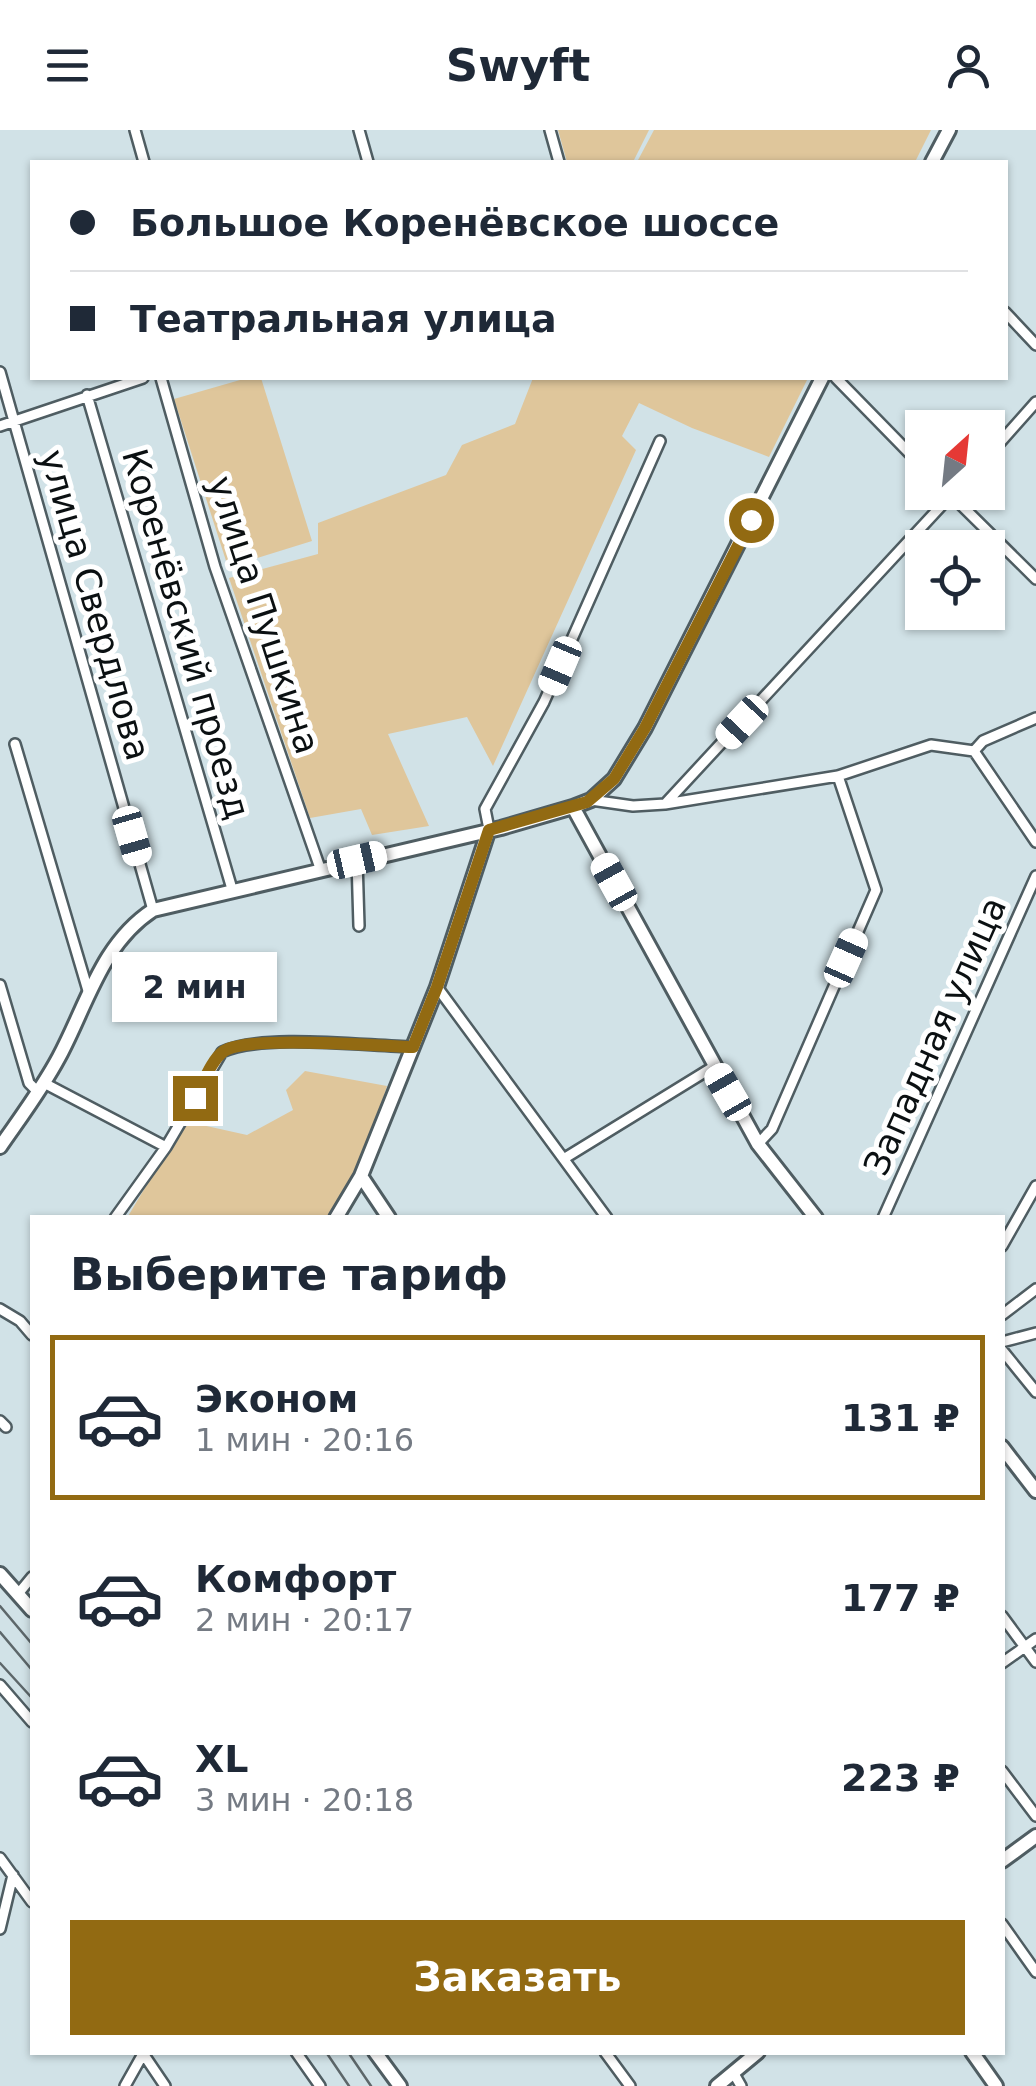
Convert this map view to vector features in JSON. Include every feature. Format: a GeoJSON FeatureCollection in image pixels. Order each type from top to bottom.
{"type":"FeatureCollection","features":[{"type":"Feature","properties":{"kind":"main road"},"geometry":{"type":"LineString","coordinates":[[933,160],[949,130]]}},
{"type":"Feature","properties":{"kind":"main road"},"geometry":{"type":"LineString","coordinates":[[0,1148],[41,1087],[123,933],[153,910],[489,830],[591,800],[622,769],[645,728],[821,380]]}},
{"type":"Feature","properties":{"kind":"main road"},"geometry":{"type":"LineString","coordinates":[[573,807],[758,1144],[814,1215]]}},
{"type":"Feature","properties":{"kind":"main road"},"geometry":{"type":"LineString","coordinates":[[338,1215],[361,1176],[437,987],[489,830]]}},
{"type":"Feature","properties":{"kind":"main road"},"geometry":{"type":"LineString","coordinates":[[361,1176],[387,1215]]}},
{"type":"Feature","properties":{"kind":"main road"},"geometry":{"type":"LineString","coordinates":[[1005,1451],[1036,1491]]}},
{"type":"Feature","properties":{"kind":"main road"},"geometry":{"type":"LineString","coordinates":[[0,1574],[30,1608]]}},
{"type":"Feature","properties":{"kind":"main road"},"geometry":{"type":"LineString","coordinates":[[1005,1859],[1036,1836]]}},
{"type":"Feature","properties":{"kind":"main road"},"geometry":{"type":"LineString","coordinates":[[378,2055],[400,2086]]}},
{"type":"Feature","properties":{"kind":"main road"},"geometry":{"type":"LineString","coordinates":[[717,2086],[754,2055]]}},
{"type":"Feature","properties":{"kind":"main road"},"geometry":{"type":"LineString","coordinates":[[974,2055],[996,2086]]}},
{"type":"Feature","properties":{"kind":"street"},"geometry":{"type":"LineString","coordinates":[[134,130],[143,160]]}},
{"type":"Feature","properties":{"kind":"street"},"geometry":{"type":"LineString","coordinates":[[359,130],[367,160]]}},
{"type":"Feature","properties":{"kind":"street"},"geometry":{"type":"LineString","coordinates":[[550,130],[558,160]]}},
{"type":"Feature","properties":{"kind":"street"},"geometry":{"type":"LineString","coordinates":[[1008,315],[1036,345]]}},
{"type":"Feature","properties":{"kind":"street","name":"улица Свердлова"},"geometry":{"type":"LineString","coordinates":[[0,372],[153,910]]}},
{"type":"Feature","properties":{"kind":"street"},"geometry":{"type":"LineString","coordinates":[[0,426],[137,380]]}},
{"type":"Feature","properties":{"kind":"street","name":"улица Пушкина"},"geometry":{"type":"LineString","coordinates":[[163,380],[214,567],[320,868]]}},
{"type":"Feature","properties":{"kind":"street"},"geometry":{"type":"LineString","coordinates":[[838,380],[905,449]]}},
{"type":"Feature","properties":{"kind":"street","name":"Коренёвский проезд"},"geometry":{"type":"LineString","coordinates":[[86,395],[232,889]]}},
{"type":"Feature","properties":{"kind":"street"},"geometry":{"type":"LineString","coordinates":[[1005,437],[1036,402]]}},
{"type":"Feature","properties":{"kind":"street"},"geometry":{"type":"LineString","coordinates":[[489,830],[485,810],[544,702],[660,441]]}},
{"type":"Feature","properties":{"kind":"street"},"geometry":{"type":"LineString","coordinates":[[665,804],[936,510]]}},
{"type":"Feature","properties":{"kind":"street"},"geometry":{"type":"LineString","coordinates":[[967,510],[1036,580]]}},
{"type":"Feature","properties":{"kind":"street"},"geometry":{"type":"LineString","coordinates":[[974,751],[982,741],[1036,718]]}},
{"type":"Feature","properties":{"kind":"street"},"geometry":{"type":"LineString","coordinates":[[15,744],[89,994]]}},
{"type":"Feature","properties":{"kind":"street"},"geometry":{"type":"LineString","coordinates":[[591,800],[633,806],[665,804],[838,776],[931,745],[974,751],[1036,842]]}},
{"type":"Feature","properties":{"kind":"street"},"geometry":{"type":"LineString","coordinates":[[758,1144],[772,1129],[876,890],[838,776]]}},
{"type":"Feature","properties":{"kind":"street"},"geometry":{"type":"LineString","coordinates":[[357,860],[358,926]]}},
{"type":"Feature","properties":{"kind":"street","name":"Западная улица"},"geometry":{"type":"LineString","coordinates":[[884,1215],[1036,876]]}},
{"type":"Feature","properties":{"kind":"street"},"geometry":{"type":"LineString","coordinates":[[0,985],[6,1028],[29,1083],[166,1146]]}},
{"type":"Feature","properties":{"kind":"street"},"geometry":{"type":"LineString","coordinates":[[437,987],[605,1215]]}},
{"type":"Feature","properties":{"kind":"street"},"geometry":{"type":"LineString","coordinates":[[117,1215],[166,1146],[222,1052],[283,1043],[413,1047]]}},
{"type":"Feature","properties":{"kind":"street"},"geometry":{"type":"LineString","coordinates":[[565,1158],[713,1067]]}},
{"type":"Feature","properties":{"kind":"street"},"geometry":{"type":"LineString","coordinates":[[1005,1241],[1036,1186]]}},
{"type":"Feature","properties":{"kind":"street"},"geometry":{"type":"LineString","coordinates":[[1005,1313],[1036,1289]]}},
{"type":"Feature","properties":{"kind":"street"},"geometry":{"type":"LineString","coordinates":[[0,1310],[30,1332]]}},
{"type":"Feature","properties":{"kind":"street"},"geometry":{"type":"LineString","coordinates":[[1005,1341],[1036,1333]]}},
{"type":"Feature","properties":{"kind":"street"},"geometry":{"type":"LineString","coordinates":[[1005,1354],[1036,1392]]}},
{"type":"Feature","properties":{"kind":"street"},"geometry":{"type":"LineString","coordinates":[[18,1594],[30,1579]]}},
{"type":"Feature","properties":{"kind":"street"},"geometry":{"type":"LineString","coordinates":[[1005,1620],[1036,1662]]}},
{"type":"Feature","properties":{"kind":"street"},"geometry":{"type":"LineString","coordinates":[[1005,1662],[1036,1640]]}},
{"type":"Feature","properties":{"kind":"street"},"geometry":{"type":"LineString","coordinates":[[0,1685],[30,1720]]}},
{"type":"Feature","properties":{"kind":"street"},"geometry":{"type":"LineString","coordinates":[[1005,1775],[1036,1816]]}},
{"type":"Feature","properties":{"kind":"street"},"geometry":{"type":"LineString","coordinates":[[0,1858],[30,1899]]}},
{"type":"Feature","properties":{"kind":"street"},"geometry":{"type":"LineString","coordinates":[[0,1929],[13,1875]]}},
{"type":"Feature","properties":{"kind":"street"},"geometry":{"type":"LineString","coordinates":[[1005,1928],[1036,1972]]}},
{"type":"Feature","properties":{"kind":"street"},"geometry":{"type":"LineString","coordinates":[[124,2086],[141,2055]]}},
{"type":"Feature","properties":{"kind":"street"},"geometry":{"type":"LineString","coordinates":[[143,2055],[166,2086]]}},
{"type":"Feature","properties":{"kind":"street"},"geometry":{"type":"LineString","coordinates":[[298,2055],[320,2086]]}},
{"type":"Feature","properties":{"kind":"street"},"geometry":{"type":"LineString","coordinates":[[607,2055],[630,2086]]}},
{"type":"Feature","properties":{"kind":"street"},"geometry":{"type":"LineString","coordinates":[[733,2072],[741,2086]]}},
{"type":"Feature","properties":{"kind":"shaded area"},"geometry":{"type":"Polygon","coordinates":[[[558,130],[649,130],[634,160],[566,160],[558,130]]]}},
{"type":"Feature","properties":{"kind":"shaded area"},"geometry":{"type":"Polygon","coordinates":[[[654,130],[931,130],[916,160],[638,160],[654,130]]]}},
{"type":"Feature","properties":{"kind":"shaded area"},"geometry":{"type":"Polygon","coordinates":[[[240,380],[262,380],[312,541],[228,567],[174,399],[240,380]]]}},
{"type":"Feature","properties":{"kind":"shaded area"},"geometry":{"type":"Polygon","coordinates":[[[532,380],[807,380],[769,457],[639,403],[622,436],[636,450],[493,766],[467,717],[388,734],[429,826],[372,835],[361,809],[310,818],[229,578],[318,554],[318,523],[446,475],[462,445],[515,424],[532,380]]]}},
{"type":"Feature","properties":{"kind":"shaded area"},"geometry":{"type":"Polygon","coordinates":[[[305,1071],[387,1086],[363,1161],[334,1215],[129,1215],[202,1092],[219,1093],[202,1125],[247,1135],[293,1110],[286,1090],[305,1071]]]}},
{"type":"Feature","properties":{"kind":"railway"},"geometry":{"type":"LineString","coordinates":[[0,1606],[30,1642]]}},
{"type":"Feature","properties":{"kind":"railway"},"geometry":{"type":"LineString","coordinates":[[0,1632],[30,1668]]}},
{"type":"Feature","properties":{"kind":"railway"},"geometry":{"type":"LineString","coordinates":[[0,1663],[30,1696]]}},
{"type":"Feature","properties":{"kind":"railway"},"geometry":{"type":"LineString","coordinates":[[328,2055],[349,2086]]}},
{"type":"Feature","properties":{"kind":"railway"},"geometry":{"type":"LineString","coordinates":[[350,2055],[371,2086]]}},
{"type":"Feature","properties":{"kind":"route"},"geometry":{"type":"LineString","coordinates":[[195,1098],[222,1052],[232,1048],[283,1043],[413,1047],[489,830],[587,802],[614,779],[645,728],[751,520]]}}]}
